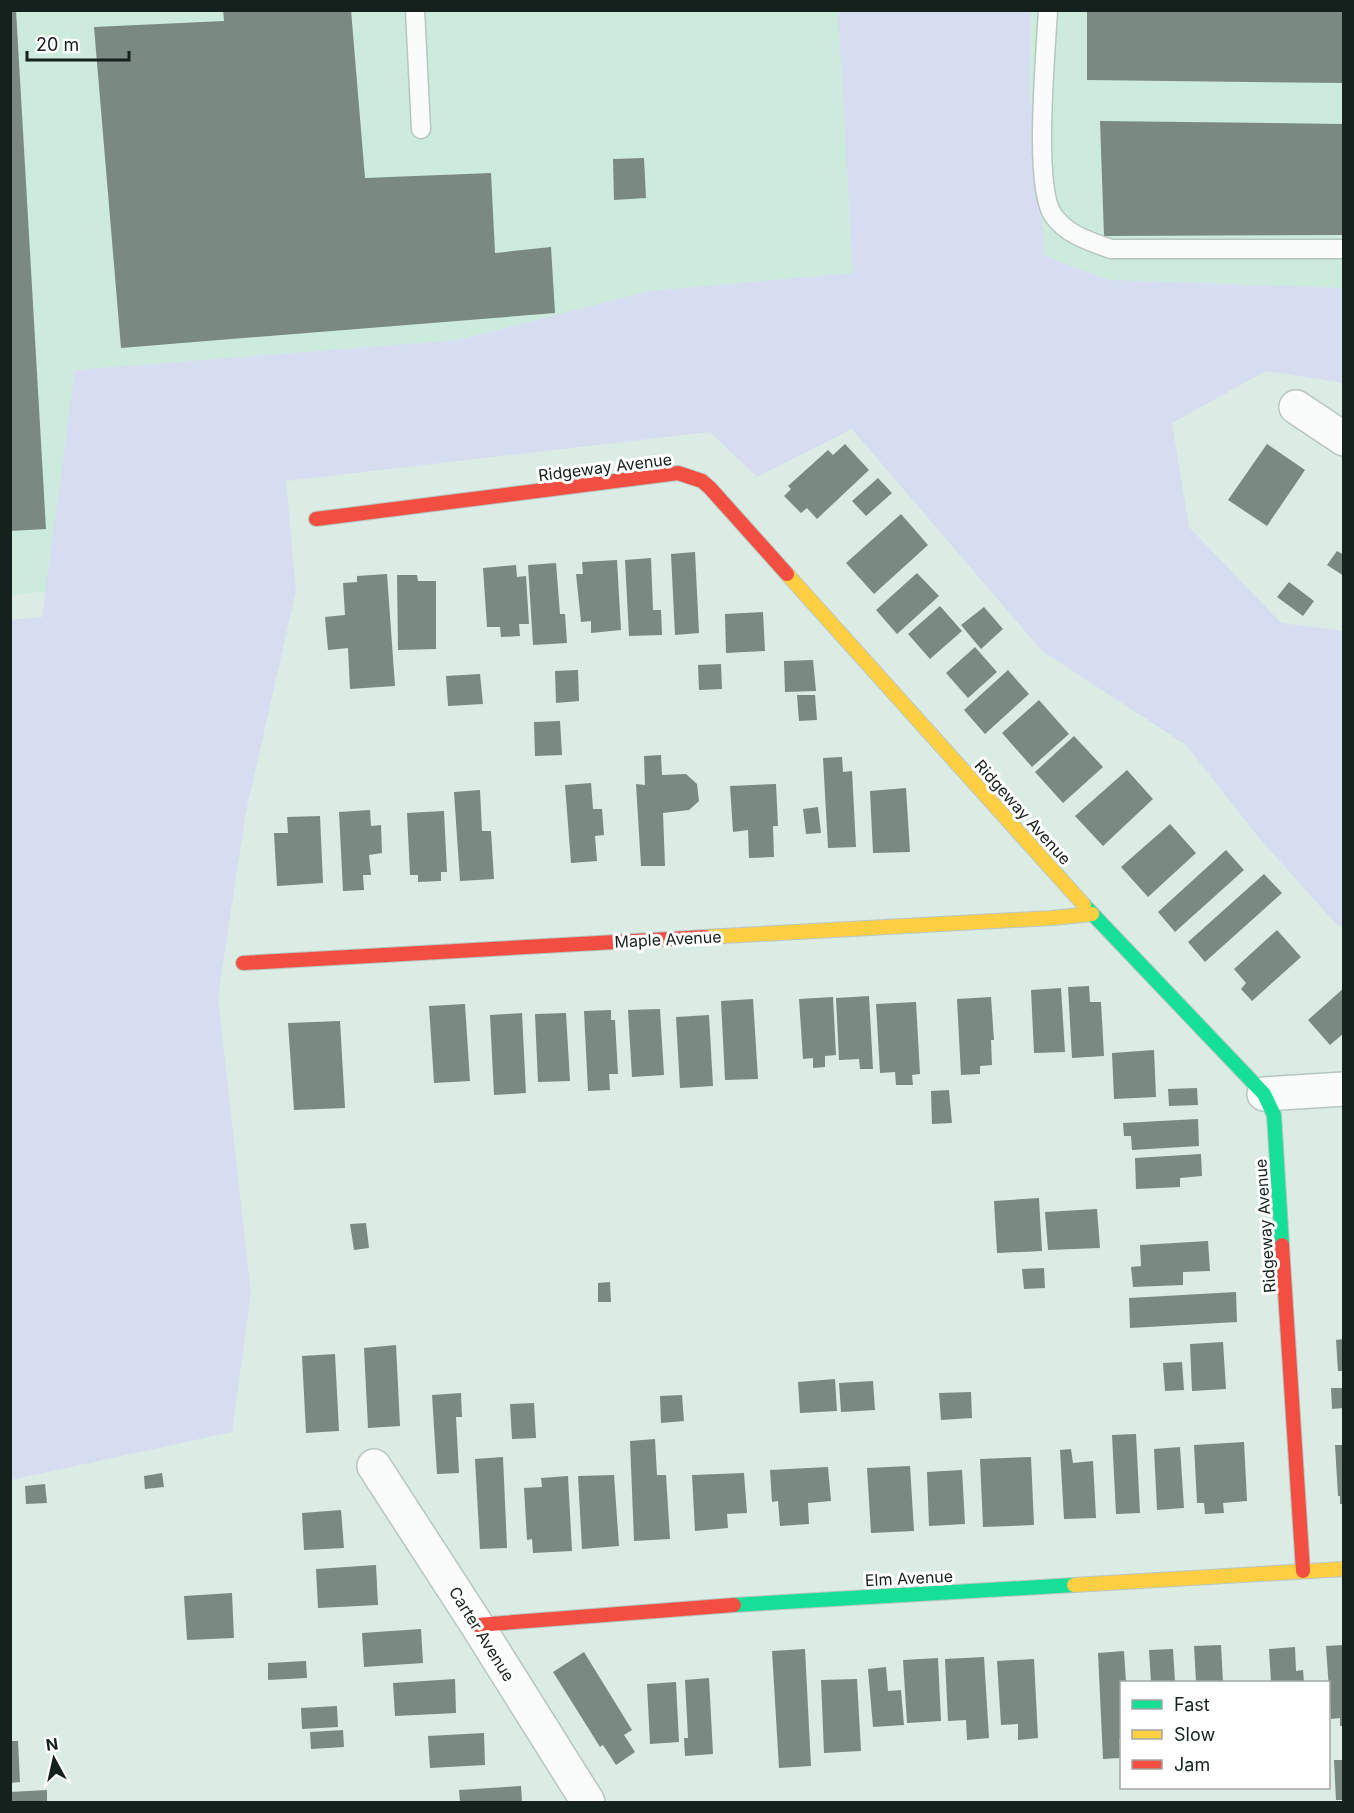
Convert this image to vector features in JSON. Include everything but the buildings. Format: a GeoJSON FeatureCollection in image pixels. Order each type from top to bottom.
{"type":"FeatureCollection","features":[{"type":"Feature","properties":{"kind":"street"},"geometry":{"type":"LineString","coordinates":[[1296,407],[1344,439]]}},
{"type":"Feature","properties":{"kind":"street","name":"Ridgeway Avenue"},"geometry":{"type":"LineString","coordinates":[[316,519],[678,473],[702,482],[710,488],[1092,914],[1264,1094],[1274,1115],[1303,1571]]}},
{"type":"Feature","properties":{"kind":"street","name":"Maple Avenue"},"geometry":{"type":"LineString","coordinates":[[243,963],[1092,914]]}},
{"type":"Feature","properties":{"kind":"street"},"geometry":{"type":"LineString","coordinates":[[1264,1094],[1344,1089]]}},
{"type":"Feature","properties":{"kind":"street","name":"Carter Avenue"},"geometry":{"type":"LineString","coordinates":[[374,1466],[477,1624],[588,1803]]}},
{"type":"Feature","properties":{"kind":"street","name":"Elm Avenue"},"geometry":{"type":"LineString","coordinates":[[477,1624],[726,1605],[1344,1569]]}},
{"type":"Feature","properties":{"kind":"lane"},"geometry":{"type":"LineString","coordinates":[[415,10],[421,129]]}},
{"type":"Feature","properties":{"kind":"lane"},"geometry":{"type":"LineString","coordinates":[[1048,10],[1042,142],[1044,185],[1052,214],[1075,237],[1111,249],[1344,249]]}},
{"type":"Feature","properties":{"kind":"shaded area"},"geometry":{"type":"Polygon","coordinates":[[[10,11],[1343,11],[1343,290],[115,394],[113,584],[11,595],[10,11]]]}},
{"type":"Feature","properties":{"kind":"shaded area"},"geometry":{"type":"Polygon","coordinates":[[[838,11],[1031,11],[1030,89],[1045,256],[1109,280],[1343,288],[1343,383],[1266,371],[1172,423],[1189,527],[1281,623],[1343,631],[1343,927],[1336,924],[1259,838],[1186,745],[1042,651],[852,429],[757,477],[710,432],[286,481],[296,591],[246,812],[218,996],[251,1293],[232,1432],[11,1480],[10,620],[42,617],[75,370],[458,340],[649,291],[853,273],[838,11]]]}},
{"type":"Feature","properties":{"kind":"traffic: fast"},"geometry":{"type":"LineString","coordinates":[[1084,905],[1264,1094],[1274,1115],[1282,1245]]}},
{"type":"Feature","properties":{"kind":"traffic: fast"},"geometry":{"type":"LineString","coordinates":[[734,1605],[1074,1585]]}},
{"type":"Feature","properties":{"kind":"traffic: slow"},"geometry":{"type":"LineString","coordinates":[[787,574],[1084,905]]}},
{"type":"Feature","properties":{"kind":"traffic: slow"},"geometry":{"type":"LineString","coordinates":[[705,937],[1092,914]]}},
{"type":"Feature","properties":{"kind":"traffic: slow"},"geometry":{"type":"LineString","coordinates":[[1074,1585],[1344,1569]]}},
{"type":"Feature","properties":{"kind":"traffic: jam"},"geometry":{"type":"LineString","coordinates":[[316,519],[678,473],[702,481],[710,488],[787,574]]}},
{"type":"Feature","properties":{"kind":"traffic: jam"},"geometry":{"type":"LineString","coordinates":[[243,963],[705,937]]}},
{"type":"Feature","properties":{"kind":"traffic: jam"},"geometry":{"type":"LineString","coordinates":[[1282,1245],[1303,1571]]}},
{"type":"Feature","properties":{"kind":"traffic: jam"},"geometry":{"type":"LineString","coordinates":[[477,1625],[734,1605]]}}]}
